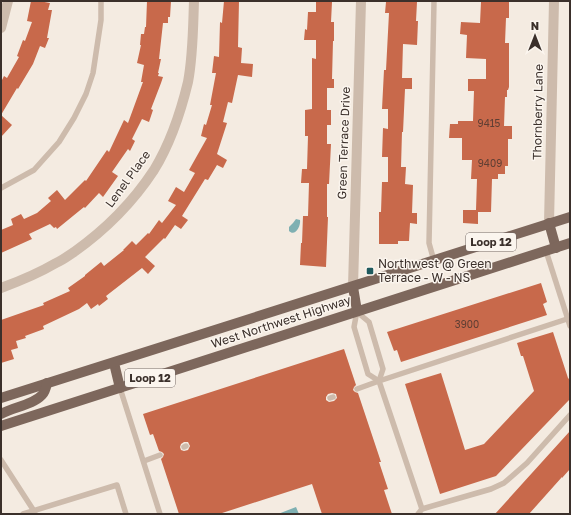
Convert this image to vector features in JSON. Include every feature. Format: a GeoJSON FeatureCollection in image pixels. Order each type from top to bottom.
{"type":"FeatureCollection","features":[{"type":"Feature","properties":{"kind":"main road","name":"West Northwest Highway"},"geometry":{"type":"LineString","coordinates":[[1,398],[570,217]]}},
{"type":"Feature","properties":{"kind":"main road"},"geometry":{"type":"LineString","coordinates":[[549,224],[556,248]]}},
{"type":"Feature","properties":{"kind":"main road","name":"West Northwest Highway"},"geometry":{"type":"LineString","coordinates":[[1,426],[570,243]]}},
{"type":"Feature","properties":{"kind":"main road"},"geometry":{"type":"LineString","coordinates":[[353,287],[356,311]]}},
{"type":"Feature","properties":{"kind":"main road"},"geometry":{"type":"LineString","coordinates":[[114,362],[120,388]]}},
{"type":"Feature","properties":{"kind":"main road"},"geometry":{"type":"LineString","coordinates":[[1,414],[7,410],[38,399],[46,390],[48,383]]}},
{"type":"Feature","properties":{"kind":"street"},"geometry":{"type":"LineString","coordinates":[[1,28],[8,1]]}},
{"type":"Feature","properties":{"kind":"street","name":"Lenel Place"},"geometry":{"type":"LineString","coordinates":[[1,288],[20,282],[57,263],[88,242],[115,218],[154,170],[166,147],[178,116],[188,82],[193,42],[194,1]]}},
{"type":"Feature","properties":{"kind":"street","name":"Green Terrace Drive"},"geometry":{"type":"LineString","coordinates":[[353,287],[361,1]]}},
{"type":"Feature","properties":{"kind":"street","name":"Thornberry Lane"},"geometry":{"type":"LineString","coordinates":[[549,224],[554,1]]}},
{"type":"Feature","properties":{"kind":"lane"},"geometry":{"type":"LineString","coordinates":[[1,188],[34,170],[59,142],[74,118],[86,94],[93,73],[101,20],[101,1]]}},
{"type":"Feature","properties":{"kind":"lane"},"geometry":{"type":"LineString","coordinates":[[434,1],[429,244],[434,261]]}},
{"type":"Feature","properties":{"kind":"lane"},"geometry":{"type":"LineString","coordinates":[[546,251],[570,326]]}},
{"type":"Feature","properties":{"kind":"lane"},"geometry":{"type":"LineString","coordinates":[[356,311],[354,327],[368,374],[379,381]]}},
{"type":"Feature","properties":{"kind":"lane"},"geometry":{"type":"LineString","coordinates":[[356,311],[369,322],[383,369],[379,381],[420,512],[491,489],[504,483],[527,463],[570,415]]}},
{"type":"Feature","properties":{"kind":"lane"},"geometry":{"type":"LineString","coordinates":[[357,389],[567,319]]}},
{"type":"Feature","properties":{"kind":"lane"},"geometry":{"type":"LineString","coordinates":[[120,388],[160,514]]}},
{"type":"Feature","properties":{"kind":"lane"},"geometry":{"type":"LineString","coordinates":[[144,461],[160,455]]}},
{"type":"Feature","properties":{"kind":"lane"},"geometry":{"type":"LineString","coordinates":[[1,460],[35,512]]}},
{"type":"Feature","properties":{"kind":"lane"},"geometry":{"type":"LineString","coordinates":[[24,514],[35,512],[117,485],[126,514]]}},
{"type":"Feature","properties":{"kind":"water"},"geometry":{"type":"Polygon","coordinates":[[[296,219],[300,220],[300,225],[293,233],[289,231],[289,227],[296,219]]]}},
{"type":"Feature","properties":{"kind":"water"},"geometry":{"type":"Polygon","coordinates":[[[296,507],[299,514],[278,514],[296,507]]]}},
{"type":"Feature","properties":{"kind":"building"},"geometry":{"type":"Polygon","coordinates":[[[31,1],[50,3],[48,10],[52,10],[47,38],[49,38],[45,48],[40,46],[33,64],[1,115],[1,82],[4,76],[7,78],[19,57],[17,56],[23,40],[25,41],[32,22],[27,21],[31,1]]]}},
{"type":"Feature","properties":{"kind":"building"},"geometry":{"type":"Polygon","coordinates":[[[147,1],[171,1],[168,23],[163,23],[159,59],[161,59],[158,76],[163,77],[151,109],[153,110],[149,122],[142,119],[132,139],[135,141],[130,151],[128,149],[112,172],[118,176],[103,197],[99,193],[85,208],[84,207],[57,229],[50,224],[29,234],[32,239],[1,253],[1,230],[13,225],[11,219],[21,214],[24,219],[37,213],[51,201],[48,198],[57,190],[65,200],[85,180],[86,181],[107,150],[109,152],[124,120],[128,123],[143,82],[141,82],[144,65],[137,63],[141,45],[141,34],[144,34],[146,27],[147,1]]]}},
{"type":"Feature","properties":{"kind":"building"},"geometry":{"type":"Polygon","coordinates":[[[224,1],[239,1],[238,47],[242,48],[241,63],[253,64],[252,77],[238,75],[232,103],[228,102],[223,122],[227,123],[217,154],[227,160],[223,168],[217,165],[208,180],[205,179],[182,216],[188,220],[181,229],[175,225],[165,239],[164,238],[145,257],[155,266],[148,274],[142,268],[106,296],[108,299],[99,306],[98,304],[91,309],[87,303],[79,309],[43,326],[44,329],[16,341],[18,348],[11,350],[14,359],[1,363],[1,320],[44,305],[43,303],[70,291],[68,288],[101,262],[104,266],[124,250],[132,241],[136,245],[148,233],[149,234],[159,220],[162,223],[176,205],[168,201],[176,187],[184,192],[195,173],[189,170],[207,138],[201,136],[212,105],[210,105],[216,73],[212,73],[214,56],[219,57],[220,22],[222,23],[224,1]]]}},
{"type":"Feature","properties":{"kind":"building"},"geometry":{"type":"Polygon","coordinates":[[[316,1],[332,2],[331,22],[334,22],[332,79],[334,79],[334,88],[327,88],[327,110],[331,110],[331,125],[327,125],[327,144],[331,144],[329,184],[327,184],[328,217],[326,267],[300,265],[303,216],[308,216],[309,183],[301,183],[302,169],[307,169],[308,136],[305,136],[305,110],[312,109],[312,58],[316,59],[316,40],[304,40],[305,29],[307,30],[308,12],[316,12],[316,1]]]}},
{"type":"Feature","properties":{"kind":"building"},"geometry":{"type":"Polygon","coordinates":[[[509,1],[509,18],[506,18],[505,43],[509,43],[509,87],[507,90],[507,97],[505,97],[504,126],[512,126],[512,139],[508,139],[508,166],[505,166],[505,174],[498,174],[498,179],[492,179],[491,212],[478,212],[478,224],[463,223],[463,210],[476,210],[477,179],[471,179],[472,160],[462,160],[462,138],[449,138],[450,124],[458,124],[458,121],[473,121],[474,91],[468,91],[468,79],[486,79],[486,59],[466,58],[467,35],[460,34],[461,22],[480,23],[481,2],[509,1]]]}},
{"type":"Feature","properties":{"kind":"building"},"geometry":{"type":"Polygon","coordinates":[[[386,2],[417,2],[416,21],[418,21],[417,45],[403,44],[402,78],[412,78],[412,89],[405,89],[401,167],[406,167],[405,184],[413,185],[412,213],[417,213],[417,224],[410,223],[409,241],[398,241],[398,244],[379,244],[379,212],[381,212],[382,182],[388,182],[388,157],[382,157],[383,128],[388,129],[388,109],[382,109],[389,13],[385,13],[386,2]]]}},
{"type":"Feature","properties":{"kind":"building"},"geometry":{"type":"Polygon","coordinates":[[[1,115],[12,125],[1,137],[1,115]]]}},
{"type":"Feature","properties":{"kind":"building"},"geometry":{"type":"Polygon","coordinates":[[[541,283],[547,302],[543,304],[547,315],[401,362],[397,350],[394,351],[387,332],[541,283]]]}},
{"type":"Feature","properties":{"kind":"building"},"geometry":{"type":"Polygon","coordinates":[[[553,332],[568,378],[570,380],[570,399],[496,476],[440,494],[405,384],[441,373],[465,450],[484,444],[534,391],[523,356],[521,356],[517,343],[553,332]]]}},
{"type":"Feature","properties":{"kind":"building"},"geometry":{"type":"Polygon","coordinates":[[[344,349],[356,385],[353,390],[358,393],[381,462],[379,462],[388,489],[384,490],[392,514],[322,514],[312,484],[219,514],[179,514],[161,459],[164,454],[159,451],[153,434],[150,435],[143,414],[344,349]],[[328,394],[326,397],[326,400],[329,402],[334,401],[337,398],[336,394],[328,394]],[[184,442],[180,447],[181,450],[184,451],[188,450],[190,446],[188,442],[184,442]]]}},
{"type":"Feature","properties":{"kind":"building"},"geometry":{"type":"Polygon","coordinates":[[[570,431],[570,469],[562,478],[529,514],[495,514],[570,431]]]}},
{"type":"Feature","properties":{"kind":"place","name":"Northwest @ Green Terrace - W - NS"},"geometry":{"type":"Point","coordinates":[370,271]}}]}
